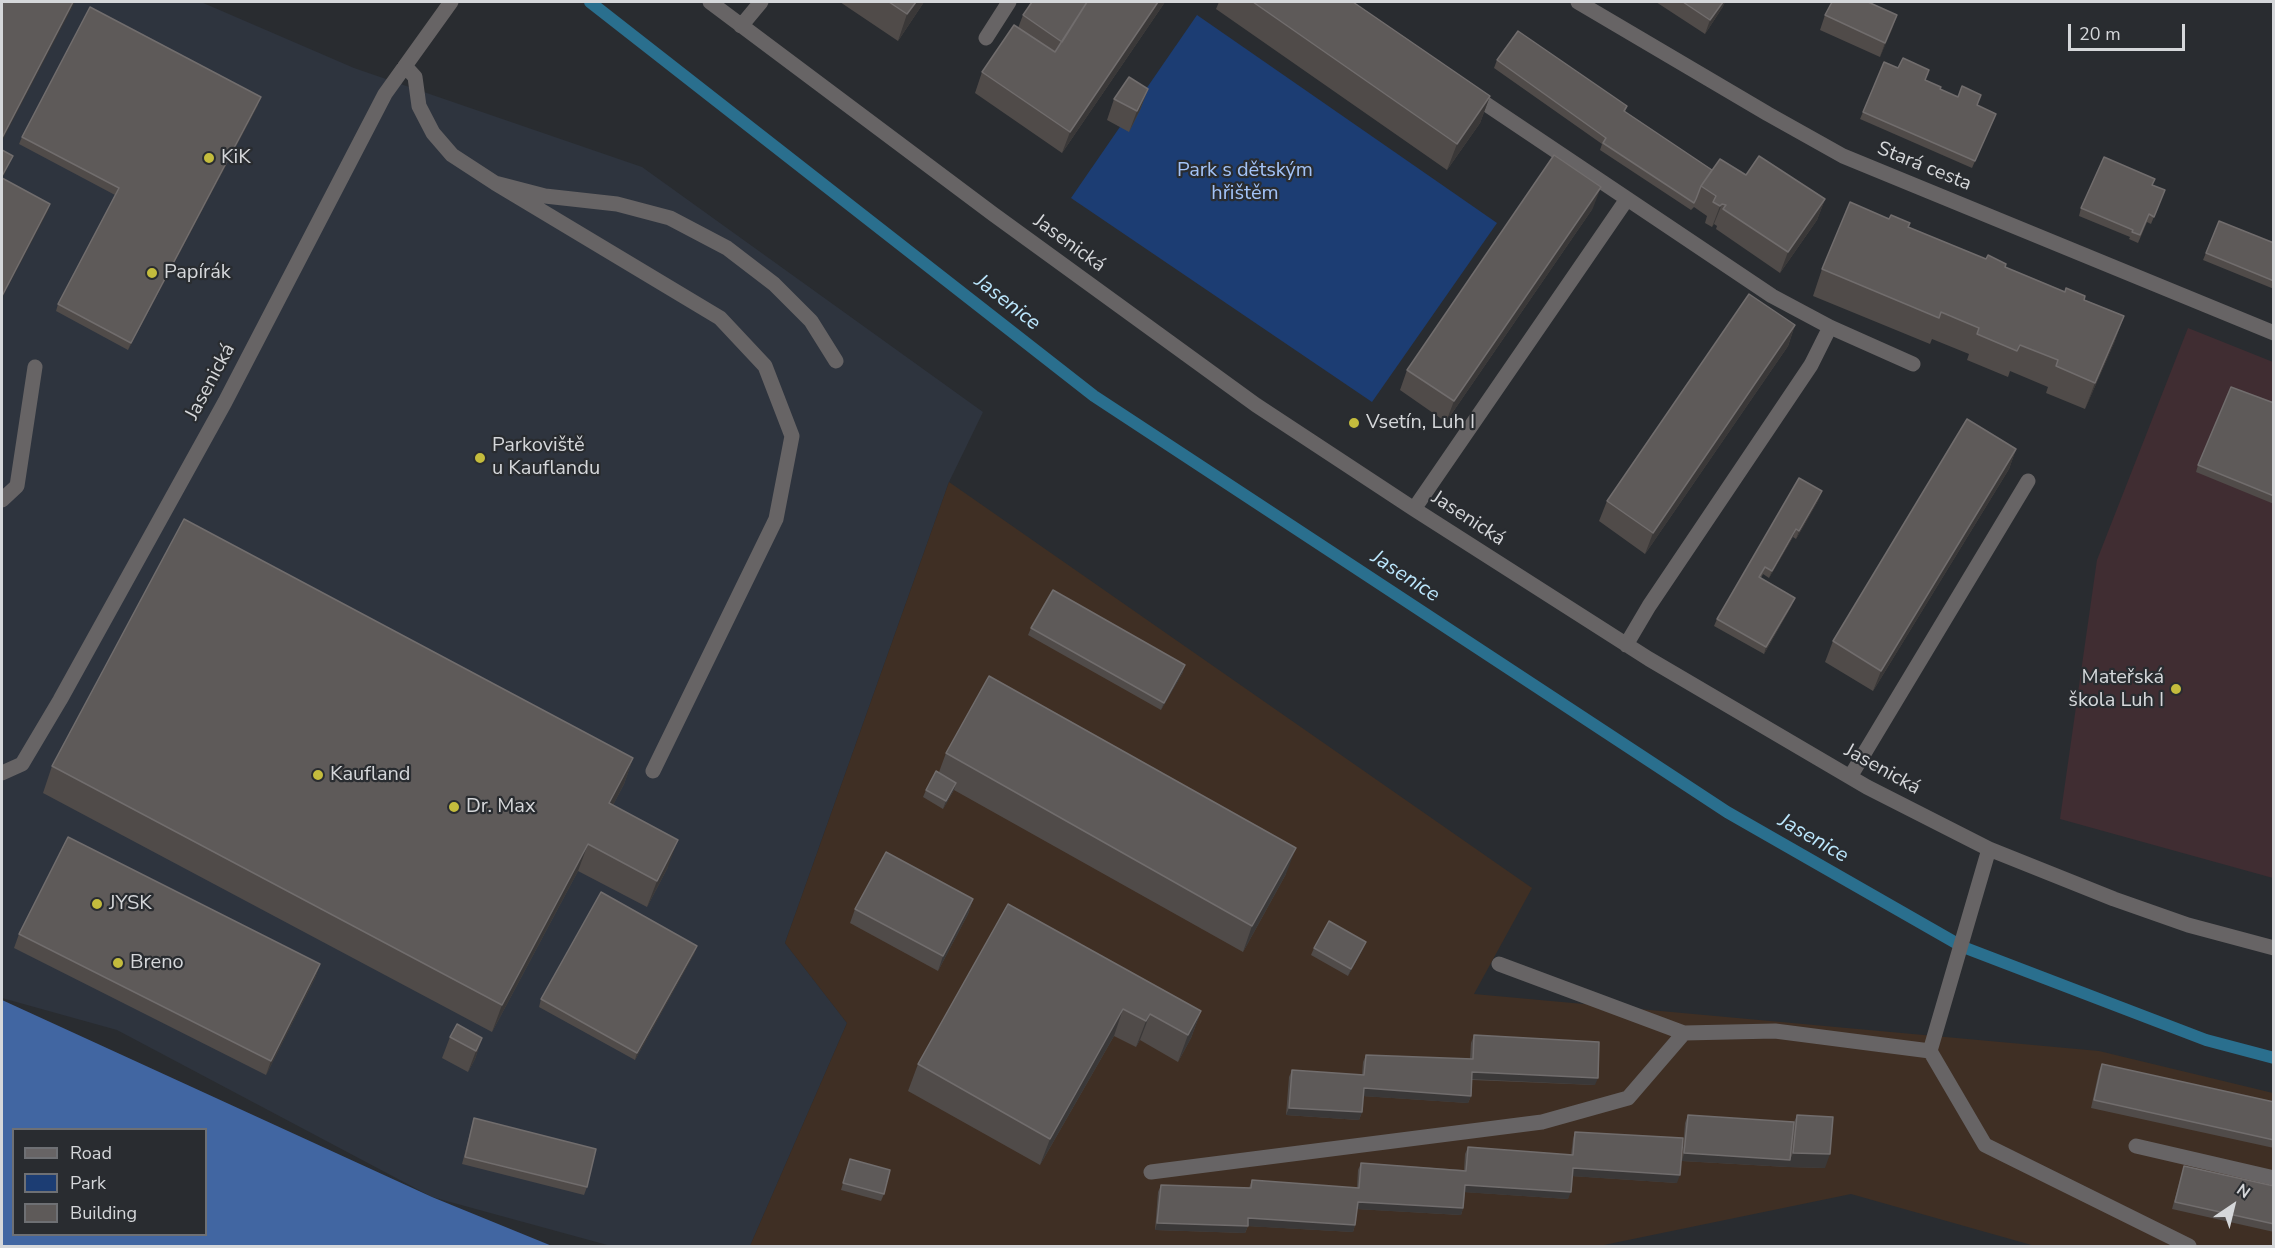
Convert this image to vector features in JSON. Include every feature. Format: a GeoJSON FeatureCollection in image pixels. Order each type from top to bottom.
{"type":"FeatureCollection","features":[{"type":"Feature","properties":{"kind":"street","name":"Jasenická"},"geometry":{"type":"LineString","coordinates":[[2,773],[22,764],[60,700],[225,402],[386,94],[451,2]]}},
{"type":"Feature","properties":{"kind":"street","name":"Jasenická"},"geometry":{"type":"LineString","coordinates":[[710,2],[1256,405],[1626,645],[1850,777],[1989,849],[2093,891],[2188,925],[2274,948]]}},
{"type":"Feature","properties":{"kind":"street"},"geometry":{"type":"LineString","coordinates":[[741,26],[761,2]]}},
{"type":"Feature","properties":{"kind":"street"},"geometry":{"type":"LineString","coordinates":[[986,38],[1009,2]]}},
{"type":"Feature","properties":{"kind":"street","name":"Stará cesta"},"geometry":{"type":"LineString","coordinates":[[1578,2],[1843,156],[2274,333]]}},
{"type":"Feature","properties":{"kind":"street"},"geometry":{"type":"LineString","coordinates":[[405,66],[415,77],[419,106],[433,134],[452,155],[720,318],[765,366],[792,436],[776,519],[653,771]]}},
{"type":"Feature","properties":{"kind":"street"},"geometry":{"type":"LineString","coordinates":[[1460,87],[1772,296],[1830,327],[1913,364]]}},
{"type":"Feature","properties":{"kind":"street"},"geometry":{"type":"LineString","coordinates":[[495,183],[545,196],[617,204],[670,218],[727,248],[774,284],[811,321],[836,361]]}},
{"type":"Feature","properties":{"kind":"street"},"geometry":{"type":"LineString","coordinates":[[1414,509],[1628,199]]}},
{"type":"Feature","properties":{"kind":"street"},"geometry":{"type":"LineString","coordinates":[[1626,645],[1811,365],[1830,327]]}},
{"type":"Feature","properties":{"kind":"street"},"geometry":{"type":"LineString","coordinates":[[2,500],[17,486],[34,367]]}},
{"type":"Feature","properties":{"kind":"street"},"geometry":{"type":"LineString","coordinates":[[1850,777],[2028,481]]}},
{"type":"Feature","properties":{"kind":"street"},"geometry":{"type":"LineString","coordinates":[[1989,849],[1930,1051],[1985,1145],[2189,1246]]}},
{"type":"Feature","properties":{"kind":"street"},"geometry":{"type":"LineString","coordinates":[[1499,964],[1684,1033],[1775,1031],[1930,1051]]}},
{"type":"Feature","properties":{"kind":"street"},"geometry":{"type":"LineString","coordinates":[[1151,1172],[1542,1122],[1628,1098],[1684,1033]]}},
{"type":"Feature","properties":{"kind":"street"},"geometry":{"type":"LineString","coordinates":[[2136,1146],[2274,1178]]}},
{"type":"Feature","properties":{"kind":"shaded area"},"geometry":{"type":"Polygon","coordinates":[[[2,2],[201,2],[354,68],[642,167],[983,412],[949,482],[785,943],[847,1023],[750,1246],[611,1246],[432,1197],[117,1030],[2,998],[2,2]]]}},
{"type":"Feature","properties":{"kind":"shaded area","name":"Mateřská škola Luh I"},"geometry":{"type":"Polygon","coordinates":[[[2188,328],[2273,362],[2273,878],[2060,819],[2097,560],[2188,328]]]}},
{"type":"Feature","properties":{"kind":"shaded area"},"geometry":{"type":"Polygon","coordinates":[[[949,482],[1532,888],[1474,994],[2099,1051],[2273,1093],[2273,1246],[2035,1246],[1851,1194],[1599,1246],[750,1246],[847,1023],[785,943],[949,482]]]}},
{"type":"Feature","properties":{"kind":"shaded area"},"geometry":{"type":"Polygon","coordinates":[[[2,1000],[432,1197],[552,1246],[2,1246],[2,1000]]]}},
{"type":"Feature","properties":{"kind":"green space","name":"Park s dětským hřištěm"},"geometry":{"type":"Polygon","coordinates":[[[1197,15],[1497,223],[1372,402],[1071,198],[1197,15]]]}},
{"type":"Feature","properties":{"kind":"building"},"geometry":{"type":"Polygon","coordinates":[[[2,2],[73,2],[2,138],[2,2]]]}},
{"type":"Feature","properties":{"kind":"building"},"geometry":{"type":"Polygon","coordinates":[[[889,2],[916,2],[907,14],[889,2]]]}},
{"type":"Feature","properties":{"kind":"building"},"geometry":{"type":"Polygon","coordinates":[[[1032,2],[1087,2],[1062,42],[1023,15],[1032,2]]]}},
{"type":"Feature","properties":{"kind":"building"},"geometry":{"type":"Polygon","coordinates":[[[1087,2],[1158,2],[1070,132],[982,72],[1014,25],[1055,52],[1087,2]]]}},
{"type":"Feature","properties":{"kind":"building"},"geometry":{"type":"Polygon","coordinates":[[[1253,2],[1353,2],[1490,96],[1457,144],[1253,2]]]}},
{"type":"Feature","properties":{"kind":"building"},"geometry":{"type":"Polygon","coordinates":[[[1683,2],[1723,2],[1710,20],[1683,2]]]}},
{"type":"Feature","properties":{"kind":"building"},"geometry":{"type":"Polygon","coordinates":[[[1832,2],[1868,2],[1897,15],[1885,43],[1825,15],[1832,2]]]}},
{"type":"Feature","properties":{"kind":"building"},"geometry":{"type":"Polygon","coordinates":[[[90,7],[261,97],[131,343],[58,304],[119,188],[22,137],[90,7]]]}},
{"type":"Feature","properties":{"kind":"building"},"geometry":{"type":"Polygon","coordinates":[[[1518,31],[1627,106],[1624,111],[1712,170],[1701,186],[1694,203],[1603,143],[1606,138],[1497,60],[1518,31]]]}},
{"type":"Feature","properties":{"kind":"building"},"geometry":{"type":"Polygon","coordinates":[[[1903,58],[1929,70],[1925,80],[1941,87],[1940,89],[1958,97],[1962,86],[1981,95],[1977,105],[1996,114],[1975,161],[1863,112],[1884,62],[1898,68],[1903,58]]]}},
{"type":"Feature","properties":{"kind":"building"},"geometry":{"type":"Polygon","coordinates":[[[1129,77],[1148,89],[1137,111],[1114,99],[1129,77]]]}},
{"type":"Feature","properties":{"kind":"building"},"geometry":{"type":"Polygon","coordinates":[[[2,150],[13,156],[2,176],[2,150]]]}},
{"type":"Feature","properties":{"kind":"building"},"geometry":{"type":"Polygon","coordinates":[[[1554,155],[1601,187],[1454,401],[1407,370],[1554,155]]]}},
{"type":"Feature","properties":{"kind":"building"},"geometry":{"type":"Polygon","coordinates":[[[1759,156],[1825,199],[1788,252],[1723,209],[1726,205],[1720,206],[1713,202],[1716,196],[1701,186],[1720,159],[1746,175],[1759,156]]]}},
{"type":"Feature","properties":{"kind":"building"},"geometry":{"type":"Polygon","coordinates":[[[2104,157],[2155,179],[2152,185],[2165,190],[2154,217],[2149,214],[2140,235],[2081,208],[2104,157]]]}},
{"type":"Feature","properties":{"kind":"building"},"geometry":{"type":"Polygon","coordinates":[[[2,178],[50,204],[2,296],[2,178]]]}},
{"type":"Feature","properties":{"kind":"building"},"geometry":{"type":"Polygon","coordinates":[[[1850,202],[1889,219],[1891,215],[1910,223],[1908,227],[1986,259],[1988,255],[2006,264],[2005,267],[2065,292],[2066,288],[2085,296],[2084,300],[2124,316],[2095,383],[2056,366],[2058,360],[2020,345],[2017,351],[1977,334],[1979,328],[1941,312],[1939,318],[1822,269],[1850,202]]]}},
{"type":"Feature","properties":{"kind":"building"},"geometry":{"type":"Polygon","coordinates":[[[2219,221],[2274,243],[2274,281],[2206,253],[2219,221]]]}},
{"type":"Feature","properties":{"kind":"building"},"geometry":{"type":"Polygon","coordinates":[[[1749,294],[1795,325],[1653,533],[1607,501],[1749,294]]]}},
{"type":"Feature","properties":{"kind":"building"},"geometry":{"type":"Polygon","coordinates":[[[2231,387],[2274,403],[2274,496],[2198,465],[2231,387]]]}},
{"type":"Feature","properties":{"kind":"building"},"geometry":{"type":"Polygon","coordinates":[[[1967,419],[2016,449],[1881,671],[1833,641],[1967,419]]]}},
{"type":"Feature","properties":{"kind":"building"},"geometry":{"type":"Polygon","coordinates":[[[1799,478],[1822,491],[1799,531],[1796,529],[1772,571],[1765,567],[1759,577],[1795,598],[1766,647],[1717,619],[1799,478]]]}},
{"type":"Feature","properties":{"kind":"building"},"geometry":{"type":"Polygon","coordinates":[[[184,519],[633,758],[609,803],[678,840],[657,881],[588,844],[502,1005],[52,766],[184,519]]]}},
{"type":"Feature","properties":{"kind":"building"},"geometry":{"type":"Polygon","coordinates":[[[1053,590],[1185,665],[1164,703],[1031,628],[1053,590]]]}},
{"type":"Feature","properties":{"kind":"building"},"geometry":{"type":"Polygon","coordinates":[[[989,676],[1296,848],[1252,926],[946,753],[989,676]]]}},
{"type":"Feature","properties":{"kind":"building"},"geometry":{"type":"Polygon","coordinates":[[[936,771],[956,783],[946,801],[926,790],[936,771]]]}},
{"type":"Feature","properties":{"kind":"building"},"geometry":{"type":"Polygon","coordinates":[[[68,837],[320,964],[271,1061],[19,934],[68,837]]]}},
{"type":"Feature","properties":{"kind":"building"},"geometry":{"type":"Polygon","coordinates":[[[886,852],[973,899],[943,956],[855,909],[886,852]]]}},
{"type":"Feature","properties":{"kind":"building"},"geometry":{"type":"Polygon","coordinates":[[[601,892],[697,946],[637,1053],[541,999],[601,892]]]}},
{"type":"Feature","properties":{"kind":"building"},"geometry":{"type":"Polygon","coordinates":[[[1008,904],[1201,1011],[1188,1035],[1150,1014],[1146,1021],[1123,1009],[1050,1139],[918,1064],[1008,904]]]}},
{"type":"Feature","properties":{"kind":"building"},"geometry":{"type":"Polygon","coordinates":[[[1329,921],[1366,942],[1351,969],[1314,948],[1329,921]]]}},
{"type":"Feature","properties":{"kind":"building"},"geometry":{"type":"Polygon","coordinates":[[[457,1024],[482,1038],[476,1051],[450,1037],[457,1024]]]}},
{"type":"Feature","properties":{"kind":"building"},"geometry":{"type":"Polygon","coordinates":[[[1474,1035],[1599,1042],[1598,1078],[1472,1072],[1471,1096],[1364,1088],[1362,1112],[1289,1108],[1292,1070],[1364,1075],[1366,1055],[1473,1059],[1474,1035]]]}},
{"type":"Feature","properties":{"kind":"building"},"geometry":{"type":"Polygon","coordinates":[[[2102,1064],[2274,1102],[2274,1140],[2094,1100],[2102,1064]]]}},
{"type":"Feature","properties":{"kind":"building"},"geometry":{"type":"Polygon","coordinates":[[[1688,1115],[1794,1122],[1790,1160],[1684,1153],[1688,1115]]]}},
{"type":"Feature","properties":{"kind":"building"},"geometry":{"type":"Polygon","coordinates":[[[1797,1115],[1833,1117],[1830,1154],[1793,1153],[1797,1115]]]}},
{"type":"Feature","properties":{"kind":"building"},"geometry":{"type":"Polygon","coordinates":[[[474,1118],[596,1149],[587,1187],[465,1157],[474,1118]]]}},
{"type":"Feature","properties":{"kind":"building"},"geometry":{"type":"Polygon","coordinates":[[[1575,1132],[1683,1138],[1680,1175],[1573,1168],[1571,1192],[1465,1185],[1463,1208],[1358,1202],[1355,1225],[1248,1218],[1248,1226],[1157,1223],[1161,1185],[1251,1188],[1252,1180],[1359,1188],[1361,1163],[1466,1171],[1468,1147],[1573,1155],[1575,1132]]]}},
{"type":"Feature","properties":{"kind":"building"},"geometry":{"type":"Polygon","coordinates":[[[850,1159],[890,1170],[884,1194],[843,1183],[850,1159]]]}},
{"type":"Feature","properties":{"kind":"building"},"geometry":{"type":"Polygon","coordinates":[[[2184,1166],[2274,1186],[2274,1224],[2175,1202],[2184,1166]]]}},
{"type":"Feature","properties":{"kind":"waterway","name":"Jasenice"},"geometry":{"type":"LineString","coordinates":[[590,2],[1094,396],[1727,812],[1963,947],[2206,1040],[2274,1058]]}},
{"type":"Feature","properties":{"kind":"place","name":"KiK"},"geometry":{"type":"Point","coordinates":[209,158]}},
{"type":"Feature","properties":{"kind":"place","name":"Papírák"},"geometry":{"type":"Point","coordinates":[152,273]}},
{"type":"Feature","properties":{"kind":"place","name":"Vsetín, Luh I"},"geometry":{"type":"Point","coordinates":[1354,423]}},
{"type":"Feature","properties":{"kind":"place","name":"Parkoviště u Kauflandu"},"geometry":{"type":"Point","coordinates":[480,458]}},
{"type":"Feature","properties":{"kind":"place","name":"Mateřská škola Luh I"},"geometry":{"type":"Point","coordinates":[2176,689]}},
{"type":"Feature","properties":{"kind":"place","name":"Kaufland"},"geometry":{"type":"Point","coordinates":[318,775]}},
{"type":"Feature","properties":{"kind":"place","name":"Dr. Max"},"geometry":{"type":"Point","coordinates":[454,807]}},
{"type":"Feature","properties":{"kind":"place","name":"JYSK"},"geometry":{"type":"Point","coordinates":[97,904]}},
{"type":"Feature","properties":{"kind":"place","name":"Breno"},"geometry":{"type":"Point","coordinates":[118,963]}}]}
